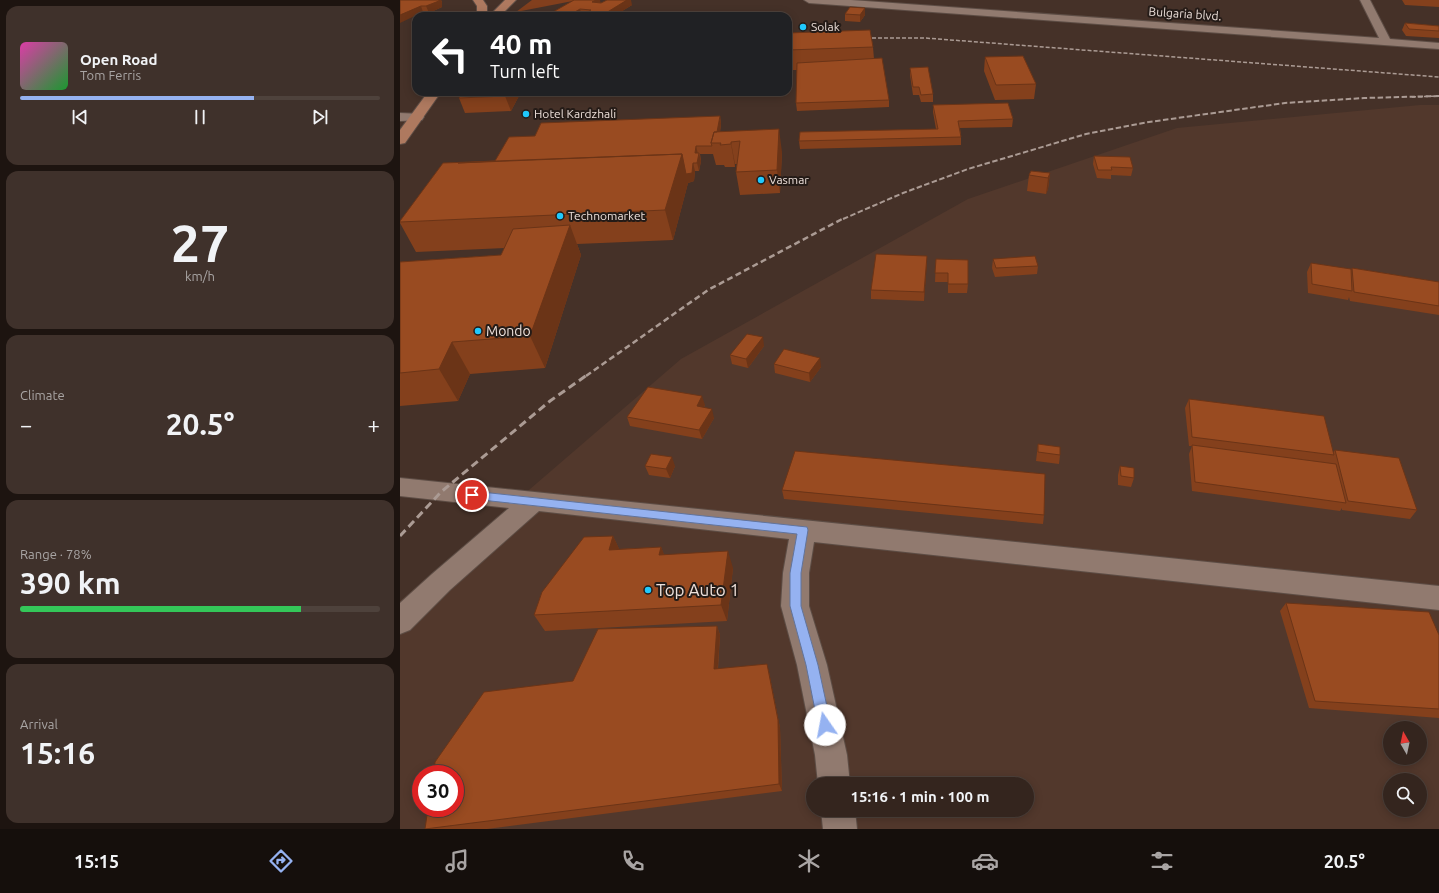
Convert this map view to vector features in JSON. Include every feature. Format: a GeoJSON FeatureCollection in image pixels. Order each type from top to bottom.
{"type":"FeatureCollection","features":[{"type":"Feature","properties":{"kind":"main road"},"geometry":{"type":"LineString","coordinates":[[478,0],[482,6],[482,12]]}},
{"type":"Feature","properties":{"kind":"main road"},"geometry":{"type":"LineString","coordinates":[[498,12],[511,0]]}},
{"type":"Feature","properties":{"kind":"main road"},"geometry":{"type":"LineString","coordinates":[[400,140],[432,96]]}},
{"type":"Feature","properties":{"kind":"street","name":"Bulgaria blvd."},"geometry":{"type":"LineString","coordinates":[[809,0],[1439,46]]}},
{"type":"Feature","properties":{"kind":"street"},"geometry":{"type":"LineString","coordinates":[[1365,0],[1386,42]]}},
{"type":"Feature","properties":{"kind":"street"},"geometry":{"type":"LineString","coordinates":[[400,117],[417,117]]}},
{"type":"Feature","properties":{"kind":"street"},"geometry":{"type":"LineString","coordinates":[[400,487],[1439,598]]}},
{"type":"Feature","properties":{"kind":"street"},"geometry":{"type":"LineString","coordinates":[[400,621],[441,582],[533,502]]}},
{"type":"Feature","properties":{"kind":"street"},"geometry":{"type":"LineString","coordinates":[[803,530],[796,573],[795,606],[812,665],[831,755],[833,777]]}},
{"type":"Feature","properties":{"kind":"street"},"geometry":{"type":"LineString","coordinates":[[839,817],[840,829]]}},
{"type":"Feature","properties":{"kind":"shaded area"},"geometry":{"type":"Polygon","coordinates":[[[532,0],[578,0],[516,12],[532,0]]]}},
{"type":"Feature","properties":{"kind":"shaded area"},"geometry":{"type":"Polygon","coordinates":[[[1420,105],[1439,105],[1439,829],[400,829],[400,601],[681,359],[968,199],[1177,128],[1420,105]]]}},
{"type":"Feature","properties":{"kind":"building"},"geometry":{"type":"Polygon","coordinates":[[[400,0],[439,1],[426,6],[421,6],[400,15],[400,0]]]}},
{"type":"Feature","properties":{"kind":"building"},"geometry":{"type":"Polygon","coordinates":[[[574,0],[596,0],[592,2],[601,3],[607,0],[627,0],[608,12],[588,12],[591,10],[580,9],[575,12],[553,12],[574,0]]]}},
{"type":"Feature","properties":{"kind":"building"},"geometry":{"type":"Polygon","coordinates":[[[850,7],[865,8],[860,15],[845,14],[850,7]]]}},
{"type":"Feature","properties":{"kind":"building"},"geometry":{"type":"Polygon","coordinates":[[[1405,23],[1439,26],[1439,31],[1409,29],[1405,23]]]}},
{"type":"Feature","properties":{"kind":"building"},"geometry":{"type":"Polygon","coordinates":[[[870,30],[873,47],[792,50],[792,33],[870,30]]]}},
{"type":"Feature","properties":{"kind":"building"},"geometry":{"type":"Polygon","coordinates":[[[1023,56],[1036,84],[996,85],[985,57],[1023,56]]]}},
{"type":"Feature","properties":{"kind":"building"},"geometry":{"type":"Polygon","coordinates":[[[882,58],[889,100],[796,103],[797,63],[882,58]]]}},
{"type":"Feature","properties":{"kind":"building"},"geometry":{"type":"Polygon","coordinates":[[[928,67],[933,94],[921,95],[919,87],[913,87],[910,68],[928,67]]]}},
{"type":"Feature","properties":{"kind":"building"},"geometry":{"type":"Polygon","coordinates":[[[461,96],[505,96],[459,98],[461,96]]]}},
{"type":"Feature","properties":{"kind":"building"},"geometry":{"type":"Polygon","coordinates":[[[1008,103],[1013,119],[958,121],[961,137],[799,141],[800,132],[938,129],[933,105],[1008,103]]]}},
{"type":"Feature","properties":{"kind":"building"},"geometry":{"type":"Polygon","coordinates":[[[720,116],[717,132],[714,132],[711,143],[712,146],[696,146],[695,153],[699,153],[697,163],[693,163],[692,173],[686,174],[682,154],[458,163],[495,161],[509,137],[535,136],[541,123],[720,116]]]}},
{"type":"Feature","properties":{"kind":"building"},"geometry":{"type":"Polygon","coordinates":[[[779,129],[777,170],[736,172],[740,141],[720,145],[721,143],[711,143],[714,132],[779,129]]]}},
{"type":"Feature","properties":{"kind":"building"},"geometry":{"type":"Polygon","coordinates":[[[682,154],[665,210],[400,222],[443,163],[682,154]]]}},
{"type":"Feature","properties":{"kind":"building"},"geometry":{"type":"Polygon","coordinates":[[[1094,156],[1130,157],[1133,168],[1111,167],[1112,170],[1098,170],[1094,156]]]}},
{"type":"Feature","properties":{"kind":"building"},"geometry":{"type":"Polygon","coordinates":[[[1031,171],[1050,173],[1048,178],[1029,175],[1031,171]]]}},
{"type":"Feature","properties":{"kind":"building"},"geometry":{"type":"Polygon","coordinates":[[[570,225],[530,336],[452,342],[439,369],[400,373],[400,262],[501,255],[513,229],[570,225]]]}},
{"type":"Feature","properties":{"kind":"building"},"geometry":{"type":"Polygon","coordinates":[[[876,254],[927,256],[924,292],[871,290],[876,254]]]}},
{"type":"Feature","properties":{"kind":"building"},"geometry":{"type":"Polygon","coordinates":[[[1035,256],[1038,266],[996,268],[993,259],[1035,256]]]}},
{"type":"Feature","properties":{"kind":"building"},"geometry":{"type":"Polygon","coordinates":[[[936,259],[968,260],[968,284],[948,284],[948,273],[935,273],[936,259]]]}},
{"type":"Feature","properties":{"kind":"building"},"geometry":{"type":"Polygon","coordinates":[[[1311,263],[1351,269],[1352,291],[1312,284],[1311,263]]]}},
{"type":"Feature","properties":{"kind":"building"},"geometry":{"type":"Polygon","coordinates":[[[1352,268],[1439,282],[1439,306],[1354,292],[1352,268]]]}},
{"type":"Feature","properties":{"kind":"building"},"geometry":{"type":"Polygon","coordinates":[[[747,334],[763,337],[746,359],[730,355],[747,334]]]}},
{"type":"Feature","properties":{"kind":"building"},"geometry":{"type":"Polygon","coordinates":[[[784,349],[820,358],[809,373],[774,364],[784,349]]]}},
{"type":"Feature","properties":{"kind":"building"},"geometry":{"type":"Polygon","coordinates":[[[648,387],[702,396],[697,406],[712,409],[699,430],[627,417],[648,387]]]}},
{"type":"Feature","properties":{"kind":"building"},"geometry":{"type":"Polygon","coordinates":[[[1189,399],[1324,416],[1334,455],[1192,437],[1189,399]]]}},
{"type":"Feature","properties":{"kind":"building"},"geometry":{"type":"Polygon","coordinates":[[[1038,444],[1060,447],[1060,455],[1038,452],[1038,444]]]}},
{"type":"Feature","properties":{"kind":"building"},"geometry":{"type":"Polygon","coordinates":[[[1192,445],[1336,464],[1346,503],[1195,482],[1192,445]]]}},
{"type":"Feature","properties":{"kind":"building"},"geometry":{"type":"Polygon","coordinates":[[[1335,450],[1399,458],[1417,510],[1348,501],[1335,450]]]}},
{"type":"Feature","properties":{"kind":"building"},"geometry":{"type":"Polygon","coordinates":[[[795,451],[1045,474],[1044,515],[782,490],[795,451]]]}},
{"type":"Feature","properties":{"kind":"building"},"geometry":{"type":"Polygon","coordinates":[[[651,454],[672,457],[666,469],[645,466],[651,454]]]}},
{"type":"Feature","properties":{"kind":"building"},"geometry":{"type":"Polygon","coordinates":[[[1120,466],[1134,468],[1134,478],[1121,476],[1120,466]]]}},
{"type":"Feature","properties":{"kind":"building","name":"Top Auto 1"},"geometry":{"type":"Polygon","coordinates":[[[613,536],[609,550],[661,547],[659,555],[728,551],[721,605],[534,615],[542,592],[584,537],[613,536]]]}},
{"type":"Feature","properties":{"kind":"building"},"geometry":{"type":"Polygon","coordinates":[[[1286,603],[1429,612],[1439,635],[1439,709],[1315,701],[1286,603]]]}},
{"type":"Feature","properties":{"kind":"building"},"geometry":{"type":"Polygon","coordinates":[[[717,626],[714,669],[767,664],[778,720],[779,784],[425,829],[427,817],[464,817],[464,765],[435,765],[435,762],[484,692],[573,681],[598,629],[717,626]]]}},
{"type":"Feature","properties":{"kind":"railway"},"geometry":{"type":"LineString","coordinates":[[860,38],[925,38],[1439,77]]}},
{"type":"Feature","properties":{"kind":"railway"},"geometry":{"type":"LineString","coordinates":[[843,219],[903,193],[968,169],[1086,134],[1149,122],[1285,103],[1364,98],[1439,96],[1412,97]]}},
{"type":"Feature","properties":{"kind":"railway"},"geometry":{"type":"LineString","coordinates":[[586,376],[708,290],[844,218]]}},
{"type":"Feature","properties":{"kind":"railway"},"geometry":{"type":"LineString","coordinates":[[400,536],[441,492],[550,401],[587,375]]}},
{"type":"Feature","properties":{"kind":"place","name":"Solak"},"geometry":{"type":"Point","coordinates":[803,27]}},
{"type":"Feature","properties":{"kind":"place","name":"Hotel Kardzhali"},"geometry":{"type":"Point","coordinates":[526,114]}},
{"type":"Feature","properties":{"kind":"place","name":"Vasmar"},"geometry":{"type":"Point","coordinates":[761,180]}},
{"type":"Feature","properties":{"kind":"place","name":"Technomarket"},"geometry":{"type":"Point","coordinates":[560,216]}},
{"type":"Feature","properties":{"kind":"place","name":"Mondo"},"geometry":{"type":"Point","coordinates":[478,331]}},
{"type":"Feature","properties":{"kind":"place","name":"Top Auto 1"},"geometry":{"type":"Point","coordinates":[648,590]}},
{"type":"Feature","properties":{"kind":"route"},"geometry":{"type":"LineString","coordinates":[[472,495],[803,530],[796,573],[795,606],[812,665],[825,725]]}}]}
